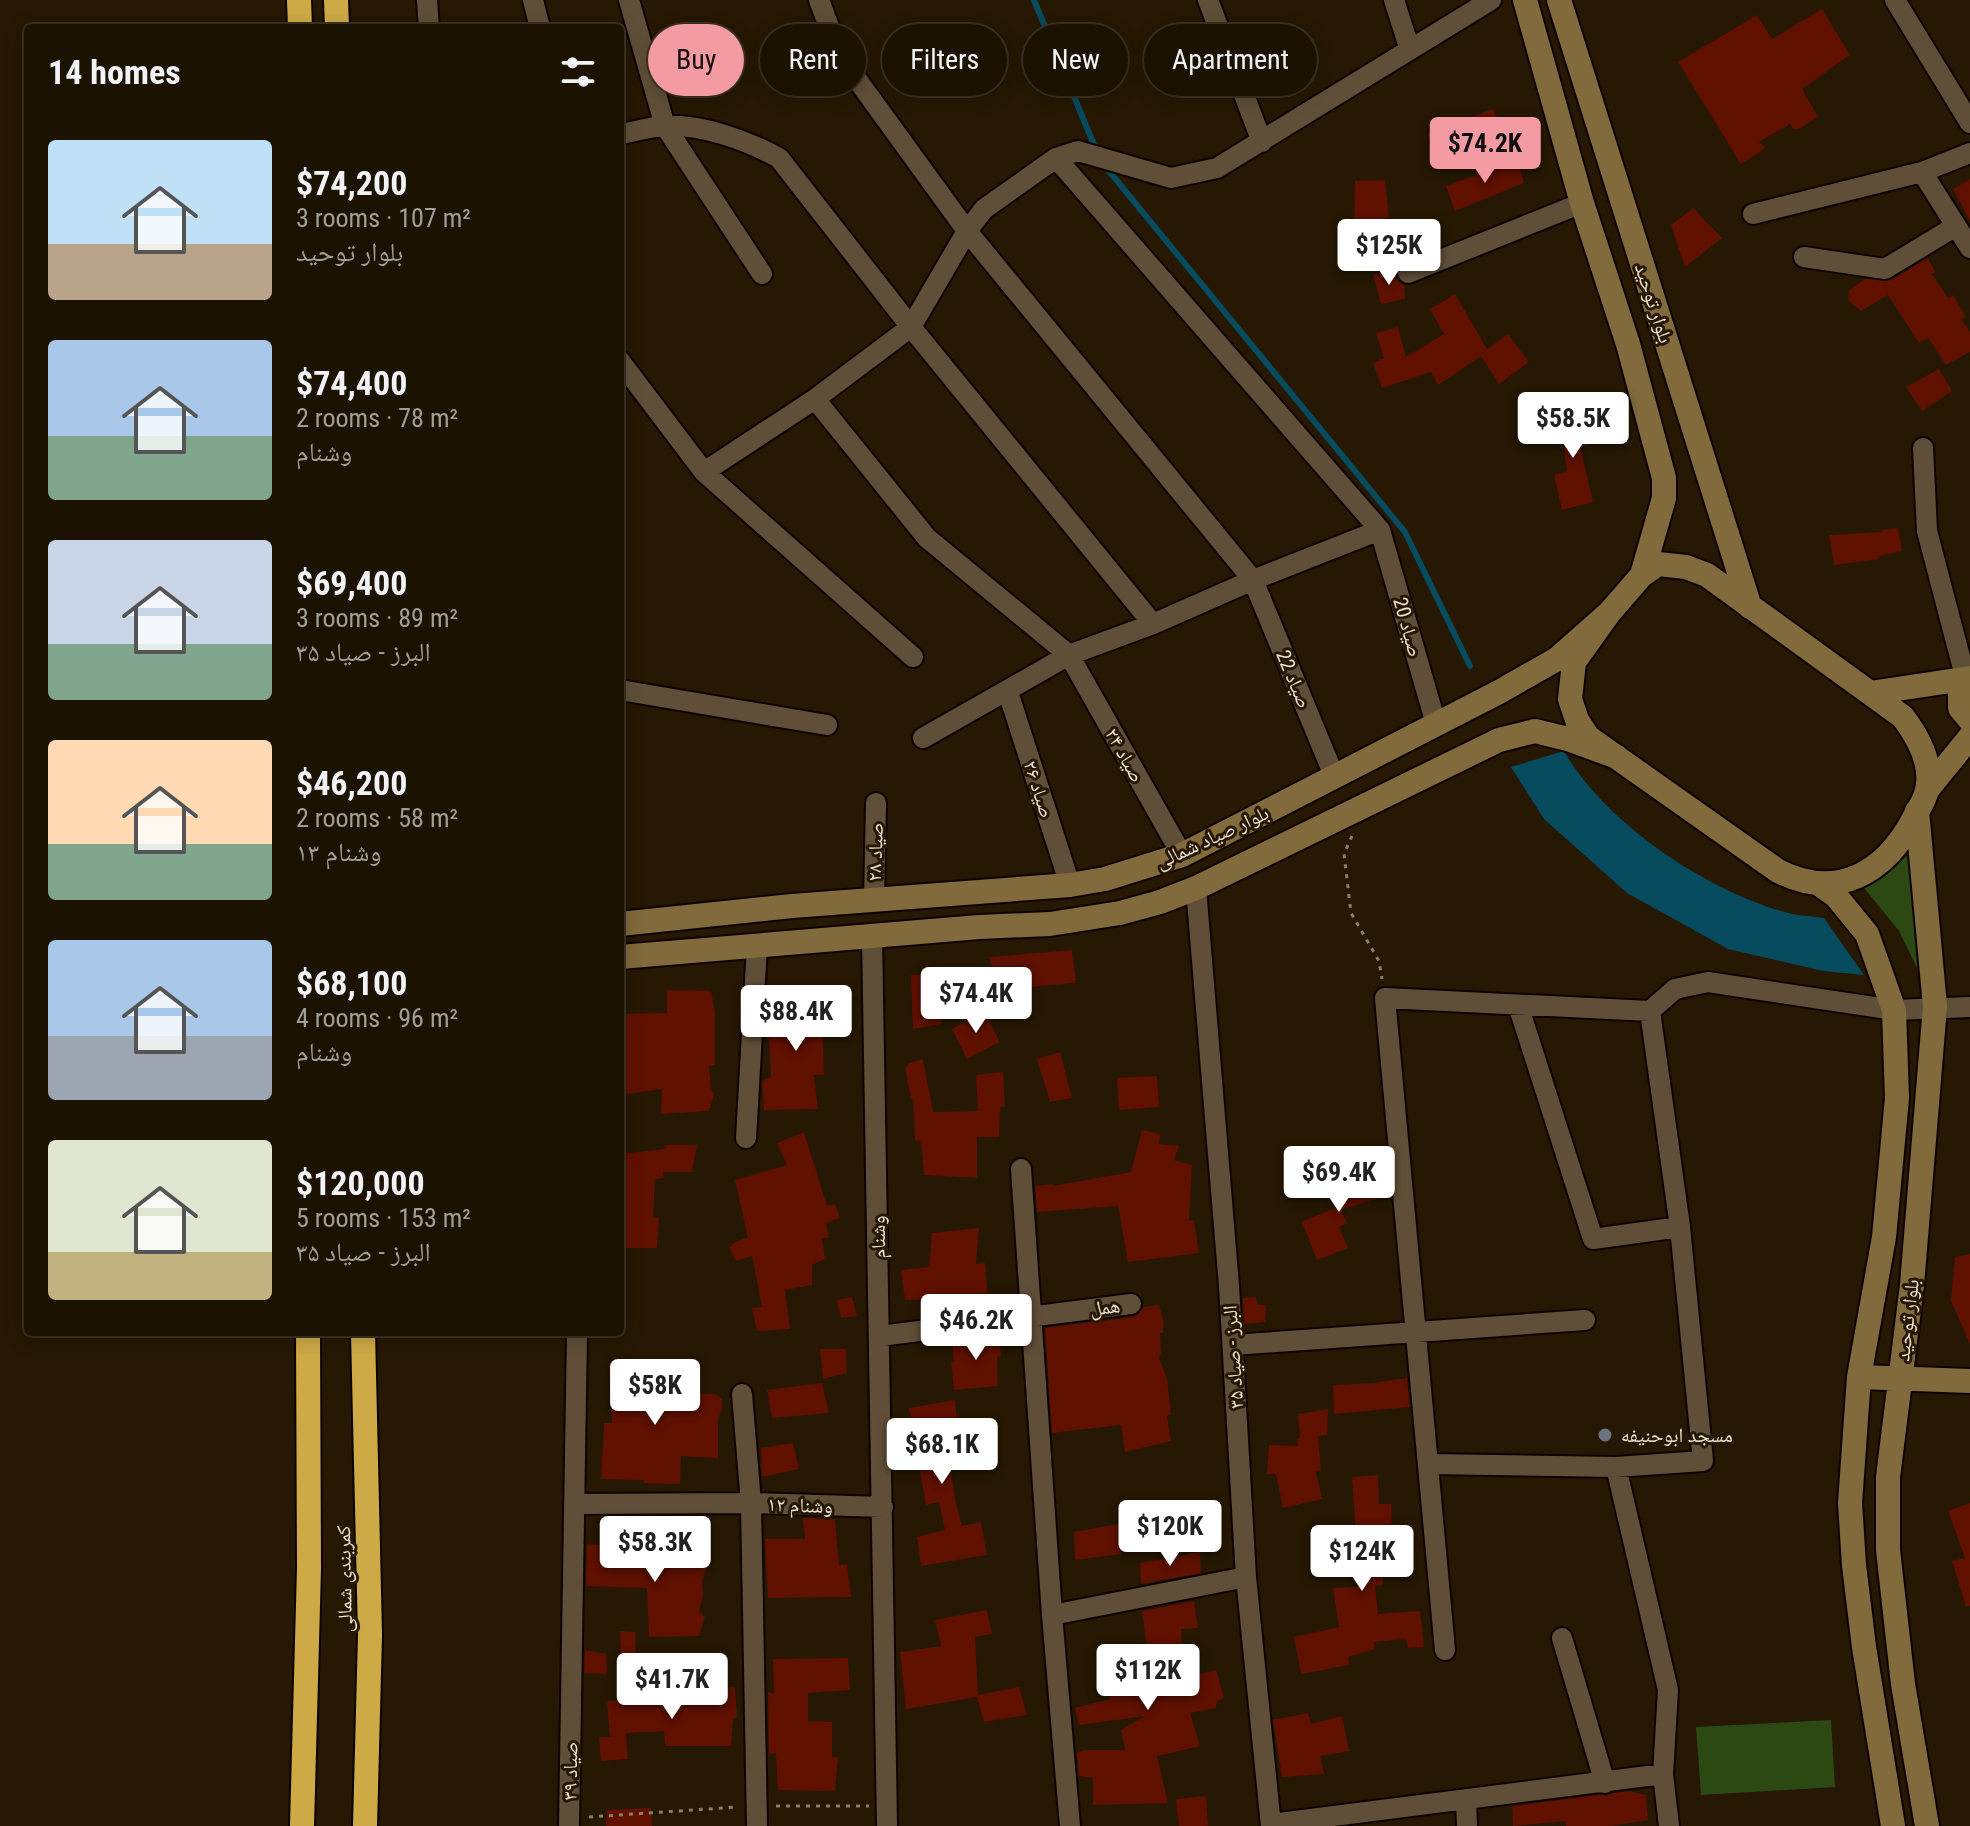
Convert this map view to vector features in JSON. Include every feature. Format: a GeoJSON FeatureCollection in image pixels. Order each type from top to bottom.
{"type":"FeatureCollection","features":[{"type":"Feature","properties":{"kind":"highway"},"geometry":{"type":"LineString","coordinates":[[299,0],[300,24]]}},
{"type":"Feature","properties":{"kind":"highway"},"geometry":{"type":"LineString","coordinates":[[336,0],[337,24]]}},
{"type":"Feature","properties":{"kind":"highway"},"geometry":{"type":"LineString","coordinates":[[302,1826],[309,1568],[308,1336]]}},
{"type":"Feature","properties":{"kind":"highway","name":"کمربندی شمالی"},"geometry":{"type":"LineString","coordinates":[[363,1336],[370,1635],[365,1826]]}},
{"type":"Feature","properties":{"kind":"main road","name":"بلوار توحید"},"geometry":{"type":"LineString","coordinates":[[1525,0],[1582,203],[1628,344],[1664,478],[1664,498],[1642,575]]}},
{"type":"Feature","properties":{"kind":"main road","name":"بلوار توحید"},"geometry":{"type":"LineString","coordinates":[[1559,0],[1750,607]]}},
{"type":"Feature","properties":{"kind":"main road","name":"بلوار توحید"},"geometry":{"type":"LineString","coordinates":[[1642,575],[1658,564],[1686,567],[1707,575],[1903,717],[1923,748],[1922,801],[1935,1006],[1912,1285],[1888,1477],[1888,1550],[1903,1684],[1927,1826]]}},
{"type":"Feature","properties":{"kind":"main road"},"geometry":{"type":"LineString","coordinates":[[1642,575],[1609,613],[1574,662],[1570,699],[1577,720],[1588,737],[1778,871],[1795,879],[1819,884],[1851,880],[1875,867],[1896,847],[1922,801],[1970,737]]}},
{"type":"Feature","properties":{"kind":"main road","name":"بلوار صیاد شمالی"},"geometry":{"type":"LineString","coordinates":[[624,924],[792,906],[1070,885],[1105,879],[1182,855],[1335,778],[1557,659],[1609,613]]}},
{"type":"Feature","properties":{"kind":"main road"},"geometry":{"type":"LineString","coordinates":[[1870,693],[1968,679]]}},
{"type":"Feature","properties":{"kind":"main road"},"geometry":{"type":"LineString","coordinates":[[1968,679],[1960,694],[1960,708],[1970,720]]}},
{"type":"Feature","properties":{"kind":"main road","name":"بلوار صیاد شمالی"},"geometry":{"type":"LineString","coordinates":[[624,957],[1050,924],[1120,913],[1196,888],[1499,740],[1535,731],[1617,757]]}},
{"type":"Feature","properties":{"kind":"main road","name":"بلوار توحید"},"geometry":{"type":"LineString","coordinates":[[1819,884],[1836,896],[1867,934],[1894,1010],[1897,1098],[1884,1237],[1859,1377],[1850,1503],[1854,1565],[1893,1826]]}},
{"type":"Feature","properties":{"kind":"main road"},"geometry":{"type":"LineString","coordinates":[[364,1376],[373,1336]]}},
{"type":"Feature","properties":{"kind":"main road"},"geometry":{"type":"LineString","coordinates":[[1859,1377],[1970,1381]]}},
{"type":"Feature","properties":{"kind":"main road"},"geometry":{"type":"LineString","coordinates":[[1871,1688],[1903,1684]]}},
{"type":"Feature","properties":{"kind":"street"},"geometry":{"type":"LineString","coordinates":[[427,0],[429,24]]}},
{"type":"Feature","properties":{"kind":"street"},"geometry":{"type":"LineString","coordinates":[[533,0],[539,24]]}},
{"type":"Feature","properties":{"kind":"street"},"geometry":{"type":"LineString","coordinates":[[629,0],[665,126],[762,274]]}},
{"type":"Feature","properties":{"kind":"street","name":"صیاد 22"},"geometry":{"type":"LineString","coordinates":[[819,0],[840,56],[967,231],[1253,580],[1335,778]]}},
{"type":"Feature","properties":{"kind":"street"},"geometry":{"type":"LineString","coordinates":[[1208,0],[1262,142]]}},
{"type":"Feature","properties":{"kind":"street"},"geometry":{"type":"LineString","coordinates":[[1394,0],[1410,50]]}},
{"type":"Feature","properties":{"kind":"street"},"geometry":{"type":"LineString","coordinates":[[704,472],[815,399],[911,327],[967,231],[984,209],[1056,158],[1078,151],[1171,178],[1217,168],[1491,0]]}},
{"type":"Feature","properties":{"kind":"street"},"geometry":{"type":"LineString","coordinates":[[1895,0],[1970,123]]}},
{"type":"Feature","properties":{"kind":"street"},"geometry":{"type":"LineString","coordinates":[[624,133],[665,126],[710,132],[748,141],[779,158],[911,327],[1153,624]]}},
{"type":"Feature","properties":{"kind":"street"},"geometry":{"type":"LineString","coordinates":[[1753,214],[1922,172],[1970,153]]}},
{"type":"Feature","properties":{"kind":"street"},"geometry":{"type":"LineString","coordinates":[[923,738],[1069,655],[1153,624],[1380,530],[1056,158]]}},
{"type":"Feature","properties":{"kind":"street"},"geometry":{"type":"LineString","coordinates":[[1922,172],[1970,248]]}},
{"type":"Feature","properties":{"kind":"street"},"geometry":{"type":"LineString","coordinates":[[1408,273],[1582,203]]}},
{"type":"Feature","properties":{"kind":"street"},"geometry":{"type":"LineString","coordinates":[[1804,257],[1885,269],[1956,226]]}},
{"type":"Feature","properties":{"kind":"street"},"geometry":{"type":"LineString","coordinates":[[624,366],[704,472],[913,657]]}},
{"type":"Feature","properties":{"kind":"street"},"geometry":{"type":"LineString","coordinates":[[815,399],[927,538],[1069,655]]}},
{"type":"Feature","properties":{"kind":"street"},"geometry":{"type":"LineString","coordinates":[[1923,448],[1927,531],[1968,679]]}},
{"type":"Feature","properties":{"kind":"street","name":"صیاد 20"},"geometry":{"type":"LineString","coordinates":[[1380,530],[1436,724]]}},
{"type":"Feature","properties":{"kind":"street","name":"صیاد ۲۴"},"geometry":{"type":"LineString","coordinates":[[1069,655],[1182,855]]}},
{"type":"Feature","properties":{"kind":"street"},"geometry":{"type":"LineString","coordinates":[[624,691],[827,725]]}},
{"type":"Feature","properties":{"kind":"street","name":"صیاد ۲۶"},"geometry":{"type":"LineString","coordinates":[[1008,692],[1070,885]]}},
{"type":"Feature","properties":{"kind":"street","name":"صیاد ۲۸"},"geometry":{"type":"LineString","coordinates":[[874,901],[876,803]]}},
{"type":"Feature","properties":{"kind":"street","name":"البرز - صیاد ۳۵"},"geometry":{"type":"LineString","coordinates":[[1196,888],[1233,1345],[1246,1577],[1271,1825]]}},
{"type":"Feature","properties":{"kind":"street","name":"وشنام"},"geometry":{"type":"LineString","coordinates":[[872,936],[888,1816]]}},
{"type":"Feature","properties":{"kind":"street"},"geometry":{"type":"LineString","coordinates":[[746,1138],[757,946]]}},
{"type":"Feature","properties":{"kind":"street"},"geometry":{"type":"LineString","coordinates":[[1445,1650],[1385,998],[1650,1011],[1675,989],[1708,982],[1894,1010],[1970,1007]]}},
{"type":"Feature","properties":{"kind":"street"},"geometry":{"type":"LineString","coordinates":[[1518,1005],[1593,1239],[1680,1227]]}},
{"type":"Feature","properties":{"kind":"street"},"geometry":{"type":"LineString","coordinates":[[1429,1464],[1616,1467],[1703,1461],[1680,1227],[1650,1011]]}},
{"type":"Feature","properties":{"kind":"street"},"geometry":{"type":"LineString","coordinates":[[1021,1169],[1070,1826]]}},
{"type":"Feature","properties":{"kind":"street","name":"همل"},"geometry":{"type":"LineString","coordinates":[[880,1336],[1131,1304]]}},
{"type":"Feature","properties":{"kind":"street"},"geometry":{"type":"LineString","coordinates":[[1233,1345],[1585,1320]]}},
{"type":"Feature","properties":{"kind":"street","name":"صیاد ۳۹"},"geometry":{"type":"LineString","coordinates":[[569,1822],[577,1336]]}},
{"type":"Feature","properties":{"kind":"street"},"geometry":{"type":"LineString","coordinates":[[742,1394],[751,1503],[756,1816]]}},
{"type":"Feature","properties":{"kind":"street"},"geometry":{"type":"LineString","coordinates":[[1616,1467],[1668,1690],[1663,1774],[1669,1826]]}},
{"type":"Feature","properties":{"kind":"street","name":"وشنام ۱۲"},"geometry":{"type":"LineString","coordinates":[[574,1504],[751,1503],[883,1507]]}},
{"type":"Feature","properties":{"kind":"street"},"geometry":{"type":"LineString","coordinates":[[1052,1615],[1246,1577]]}},
{"type":"Feature","properties":{"kind":"street"},"geometry":{"type":"LineString","coordinates":[[1562,1638],[1605,1783]]}},
{"type":"Feature","properties":{"kind":"street"},"geometry":{"type":"LineString","coordinates":[[1271,1825],[1663,1774]]}},
{"type":"Feature","properties":{"kind":"street"},"geometry":{"type":"LineString","coordinates":[[1466,1799],[1467,1826]]}},
{"type":"Feature","properties":{"kind":"path"},"geometry":{"type":"LineString","coordinates":[[1368,804],[1344,854],[1351,913],[1379,961],[1385,998]]}},
{"type":"Feature","properties":{"kind":"path"},"geometry":{"type":"LineString","coordinates":[[569,1822],[756,1816],[888,1816]]}},
{"type":"Feature","properties":{"kind":"green space"},"geometry":{"type":"Polygon","coordinates":[[[1910,854],[1921,976],[1899,931],[1860,883],[1877,878],[1910,854]]]}},
{"type":"Feature","properties":{"kind":"green space"},"geometry":{"type":"Polygon","coordinates":[[[1831,1720],[1835,1787],[1701,1795],[1696,1727],[1831,1720]]]}},
{"type":"Feature","properties":{"kind":"water"},"geometry":{"type":"Polygon","coordinates":[[[1564,751],[1605,804],[1661,851],[1725,889],[1757,903],[1792,914],[1824,918],[1864,975],[1823,971],[1728,949],[1627,893],[1544,819],[1511,767],[1564,751]]]}},
{"type":"Feature","properties":{"kind":"building"},"geometry":{"type":"Polygon","coordinates":[[[1822,9],[1850,55],[1802,89],[1818,117],[1799,129],[1793,129],[1790,124],[1759,142],[1766,148],[1741,164],[1678,62],[1757,15],[1772,39],[1822,9]]]}},
{"type":"Feature","properties":{"kind":"building"},"geometry":{"type":"Polygon","coordinates":[[[1493,109],[1506,135],[1438,164],[1428,134],[1493,109]]]}},
{"type":"Feature","properties":{"kind":"building"},"geometry":{"type":"Polygon","coordinates":[[[1517,160],[1524,183],[1455,211],[1446,186],[1517,160]]]}},
{"type":"Feature","properties":{"kind":"building"},"geometry":{"type":"Polygon","coordinates":[[[1970,179],[1970,221],[1953,189],[1970,179]]]}},
{"type":"Feature","properties":{"kind":"building"},"geometry":{"type":"Polygon","coordinates":[[[1385,180],[1389,218],[1354,222],[1355,181],[1385,180]]]}},
{"type":"Feature","properties":{"kind":"building"},"geometry":{"type":"Polygon","coordinates":[[[1693,208],[1722,238],[1685,267],[1671,225],[1693,208]]]}},
{"type":"Feature","properties":{"kind":"building"},"geometry":{"type":"Polygon","coordinates":[[[1928,258],[1935,272],[1932,274],[1948,298],[1953,295],[1966,317],[1961,319],[1970,332],[1970,352],[1946,365],[1928,338],[1919,343],[1888,295],[1861,311],[1848,300],[1849,290],[1865,279],[1891,280],[1928,258]]]}},
{"type":"Feature","properties":{"kind":"building"},"geometry":{"type":"Polygon","coordinates":[[[1396,270],[1396,279],[1404,285],[1405,299],[1381,304],[1373,274],[1396,270]]]}},
{"type":"Feature","properties":{"kind":"building"},"geometry":{"type":"Polygon","coordinates":[[[1455,294],[1487,349],[1508,334],[1529,362],[1499,384],[1481,356],[1438,385],[1431,372],[1382,388],[1373,363],[1384,358],[1376,333],[1398,327],[1406,357],[1444,334],[1430,309],[1455,294]]]}},
{"type":"Feature","properties":{"kind":"building"},"geometry":{"type":"Polygon","coordinates":[[[1939,369],[1952,391],[1922,411],[1906,387],[1939,369]]]}},
{"type":"Feature","properties":{"kind":"building"},"geometry":{"type":"Polygon","coordinates":[[[1579,404],[1588,445],[1580,446],[1593,502],[1562,510],[1554,475],[1567,471],[1558,407],[1579,404]]]}},
{"type":"Feature","properties":{"kind":"building"},"geometry":{"type":"Polygon","coordinates":[[[1898,528],[1902,551],[1879,556],[1879,559],[1834,565],[1829,535],[1898,528]]]}},
{"type":"Feature","properties":{"kind":"building"},"geometry":{"type":"Polygon","coordinates":[[[1072,950],[1076,983],[994,990],[990,957],[1072,950]]]}},
{"type":"Feature","properties":{"kind":"building"},"geometry":{"type":"Polygon","coordinates":[[[938,973],[941,1024],[913,1029],[911,975],[938,973]]]}},
{"type":"Feature","properties":{"kind":"building"},"geometry":{"type":"Polygon","coordinates":[[[667,990],[711,991],[715,1012],[715,1065],[709,1066],[714,1094],[709,1111],[661,1114],[662,1089],[624,1094],[624,1014],[667,1013],[667,990]]]}},
{"type":"Feature","properties":{"kind":"building"},"geometry":{"type":"Polygon","coordinates":[[[824,991],[824,1075],[814,1075],[818,1109],[764,1110],[762,1081],[771,1077],[768,1021],[784,1021],[784,993],[824,991]]]}},
{"type":"Feature","properties":{"kind":"building"},"geometry":{"type":"Polygon","coordinates":[[[984,1011],[1000,1042],[967,1059],[952,1029],[984,1011]]]}},
{"type":"Feature","properties":{"kind":"building"},"geometry":{"type":"Polygon","coordinates":[[[1060,1052],[1072,1098],[1050,1102],[1037,1059],[1060,1052]]]}},
{"type":"Feature","properties":{"kind":"building"},"geometry":{"type":"Polygon","coordinates":[[[923,1059],[933,1112],[978,1111],[976,1075],[1003,1072],[1005,1107],[1000,1108],[999,1137],[977,1137],[977,1178],[924,1175],[921,1141],[915,1140],[913,1099],[905,1068],[909,1063],[923,1059]]]}},
{"type":"Feature","properties":{"kind":"building"},"geometry":{"type":"Polygon","coordinates":[[[1157,1076],[1159,1107],[1119,1110],[1117,1078],[1157,1076]]]}},
{"type":"Feature","properties":{"kind":"building"},"geometry":{"type":"Polygon","coordinates":[[[1142,1130],[1160,1134],[1159,1144],[1179,1146],[1174,1160],[1192,1165],[1189,1221],[1194,1220],[1199,1253],[1128,1262],[1118,1206],[1037,1212],[1035,1186],[1053,1186],[1131,1172],[1142,1130]]]}},
{"type":"Feature","properties":{"kind":"building"},"geometry":{"type":"Polygon","coordinates":[[[804,1132],[827,1206],[835,1204],[840,1218],[826,1223],[829,1237],[822,1239],[825,1259],[812,1265],[812,1285],[785,1290],[790,1329],[757,1331],[752,1308],[762,1307],[752,1256],[736,1261],[729,1248],[748,1237],[735,1180],[787,1165],[777,1143],[804,1132]]]}},
{"type":"Feature","properties":{"kind":"building"},"geometry":{"type":"Polygon","coordinates":[[[665,1145],[697,1145],[692,1172],[663,1172],[664,1178],[655,1179],[653,1218],[659,1218],[657,1248],[624,1248],[624,1154],[666,1149],[665,1145]]]}},
{"type":"Feature","properties":{"kind":"building"},"geometry":{"type":"Polygon","coordinates":[[[1373,1170],[1378,1198],[1341,1210],[1347,1223],[1339,1227],[1348,1248],[1317,1260],[1302,1222],[1339,1206],[1331,1182],[1373,1170]]]}},
{"type":"Feature","properties":{"kind":"building"},"geometry":{"type":"Polygon","coordinates":[[[979,1228],[976,1264],[985,1263],[988,1299],[905,1300],[901,1270],[929,1267],[932,1233],[979,1228]]]}},
{"type":"Feature","properties":{"kind":"building"},"geometry":{"type":"Polygon","coordinates":[[[1970,1254],[1970,1344],[1951,1301],[1955,1257],[1970,1254]]]}},
{"type":"Feature","properties":{"kind":"building"},"geometry":{"type":"Polygon","coordinates":[[[852,1297],[857,1316],[841,1318],[837,1300],[852,1297]]]}},
{"type":"Feature","properties":{"kind":"building"},"geometry":{"type":"Polygon","coordinates":[[[1256,1297],[1257,1304],[1266,1305],[1265,1322],[1244,1324],[1243,1298],[1256,1297]]]}},
{"type":"Feature","properties":{"kind":"building"},"geometry":{"type":"Polygon","coordinates":[[[1159,1305],[1164,1323],[1163,1333],[1160,1333],[1159,1358],[1167,1378],[1171,1415],[1167,1416],[1171,1441],[1125,1452],[1121,1425],[1052,1433],[1045,1328],[1133,1317],[1143,1307],[1159,1305]]]}},
{"type":"Feature","properties":{"kind":"building"},"geometry":{"type":"Polygon","coordinates":[[[999,1334],[1001,1356],[997,1357],[998,1386],[954,1390],[952,1340],[999,1334]]]}},
{"type":"Feature","properties":{"kind":"building"},"geometry":{"type":"Polygon","coordinates":[[[820,1349],[846,1349],[847,1373],[823,1379],[820,1349]]]}},
{"type":"Feature","properties":{"kind":"building"},"geometry":{"type":"Polygon","coordinates":[[[609,1363],[661,1364],[663,1393],[715,1394],[722,1399],[718,1418],[718,1458],[681,1456],[680,1484],[601,1479],[604,1423],[612,1423],[609,1363]]]}},
{"type":"Feature","properties":{"kind":"building"},"geometry":{"type":"Polygon","coordinates":[[[1407,1378],[1410,1407],[1334,1414],[1333,1385],[1407,1378]]]}},
{"type":"Feature","properties":{"kind":"building"},"geometry":{"type":"Polygon","coordinates":[[[822,1383],[829,1413],[772,1418],[767,1390],[822,1383]]]}},
{"type":"Feature","properties":{"kind":"building"},"geometry":{"type":"Polygon","coordinates":[[[955,1400],[960,1447],[948,1449],[955,1499],[962,1526],[981,1522],[987,1555],[921,1566],[917,1537],[945,1530],[939,1502],[926,1505],[909,1408],[955,1400]]]}},
{"type":"Feature","properties":{"kind":"building"},"geometry":{"type":"Polygon","coordinates":[[[1328,1409],[1327,1435],[1318,1436],[1321,1471],[1316,1472],[1322,1499],[1283,1508],[1276,1474],[1267,1474],[1269,1445],[1298,1446],[1298,1414],[1328,1409]]]}},
{"type":"Feature","properties":{"kind":"building"},"geometry":{"type":"Polygon","coordinates":[[[793,1443],[799,1469],[762,1477],[761,1448],[793,1443]]]}},
{"type":"Feature","properties":{"kind":"building"},"geometry":{"type":"Polygon","coordinates":[[[1378,1475],[1379,1504],[1391,1504],[1393,1557],[1382,1558],[1383,1585],[1375,1586],[1378,1614],[1420,1611],[1424,1647],[1408,1648],[1406,1639],[1374,1642],[1375,1649],[1348,1657],[1349,1665],[1301,1674],[1294,1637],[1339,1627],[1333,1588],[1358,1587],[1354,1561],[1356,1534],[1352,1477],[1378,1475]]]}},
{"type":"Feature","properties":{"kind":"building"},"geometry":{"type":"Polygon","coordinates":[[[1970,1503],[1970,1606],[1966,1607],[1952,1561],[1965,1558],[1948,1511],[1970,1503]]]}},
{"type":"Feature","properties":{"kind":"building"},"geometry":{"type":"Polygon","coordinates":[[[803,1518],[835,1519],[839,1565],[847,1564],[851,1597],[768,1598],[765,1539],[805,1539],[803,1518]]]}},
{"type":"Feature","properties":{"kind":"building"},"geometry":{"type":"Polygon","coordinates":[[[1118,1524],[1122,1554],[1075,1560],[1074,1532],[1118,1524]]]}},
{"type":"Feature","properties":{"kind":"building"},"geometry":{"type":"Polygon","coordinates":[[[587,1544],[703,1555],[708,1564],[702,1580],[699,1612],[705,1617],[699,1636],[649,1637],[647,1588],[586,1586],[587,1544]]]}},
{"type":"Feature","properties":{"kind":"building"},"geometry":{"type":"Polygon","coordinates":[[[1200,1552],[1201,1573],[1141,1584],[1140,1563],[1200,1552]]]}},
{"type":"Feature","properties":{"kind":"building"},"geometry":{"type":"Polygon","coordinates":[[[1194,1601],[1198,1628],[1181,1629],[1184,1678],[1216,1670],[1224,1698],[1217,1701],[1216,1708],[1190,1713],[1200,1746],[1157,1756],[1168,1803],[1093,1805],[1093,1778],[1079,1776],[1077,1753],[1083,1750],[1125,1750],[1121,1730],[1145,1716],[1079,1725],[1075,1708],[1110,1699],[1106,1663],[1149,1662],[1142,1611],[1194,1601]]]}},
{"type":"Feature","properties":{"kind":"building"},"geometry":{"type":"Polygon","coordinates":[[[987,1610],[992,1634],[975,1637],[978,1695],[1019,1687],[1027,1715],[984,1722],[977,1697],[906,1709],[900,1652],[941,1646],[935,1620],[987,1610]]]}},
{"type":"Feature","properties":{"kind":"building"},"geometry":{"type":"Polygon","coordinates":[[[620,1631],[635,1632],[636,1656],[621,1656],[620,1631]]]}},
{"type":"Feature","properties":{"kind":"building"},"geometry":{"type":"Polygon","coordinates":[[[585,1650],[606,1654],[607,1674],[584,1673],[585,1650]]]}},
{"type":"Feature","properties":{"kind":"building"},"geometry":{"type":"Polygon","coordinates":[[[848,1658],[850,1690],[808,1693],[808,1721],[832,1722],[832,1757],[838,1757],[835,1791],[778,1790],[776,1753],[769,1754],[768,1692],[774,1694],[773,1659],[848,1658]]]}},
{"type":"Feature","properties":{"kind":"building"},"geometry":{"type":"Polygon","coordinates":[[[735,1687],[737,1718],[733,1718],[731,1746],[665,1746],[664,1731],[626,1733],[628,1759],[601,1761],[599,1737],[610,1737],[607,1701],[696,1694],[708,1692],[708,1688],[735,1687]]]}},
{"type":"Feature","properties":{"kind":"building"},"geometry":{"type":"Polygon","coordinates":[[[1308,1713],[1311,1724],[1342,1716],[1349,1751],[1320,1756],[1324,1774],[1282,1777],[1273,1720],[1308,1713]]]}},
{"type":"Feature","properties":{"kind":"building"},"geometry":{"type":"Polygon","coordinates":[[[1629,1791],[1646,1795],[1648,1820],[1611,1826],[1566,1826],[1565,1821],[1513,1826],[1512,1806],[1629,1791]]]}},
{"type":"Feature","properties":{"kind":"building"},"geometry":{"type":"Polygon","coordinates":[[[1206,1796],[1208,1826],[1179,1826],[1176,1799],[1206,1796]]]}},
{"type":"Feature","properties":{"kind":"building"},"geometry":{"type":"Polygon","coordinates":[[[651,1808],[652,1826],[606,1826],[607,1810],[651,1808]]]}},
{"type":"Feature","properties":{"kind":"waterway"},"geometry":{"type":"LineString","coordinates":[[1034,0],[1097,152]]}},
{"type":"Feature","properties":{"kind":"waterway"},"geometry":{"type":"LineString","coordinates":[[1104,165],[1405,532],[1470,666]]}},
{"type":"Feature","properties":{"kind":"place","name":"مسجد ابوحنیفه"},"geometry":{"type":"Point","coordinates":[1605,1435]}}]}
